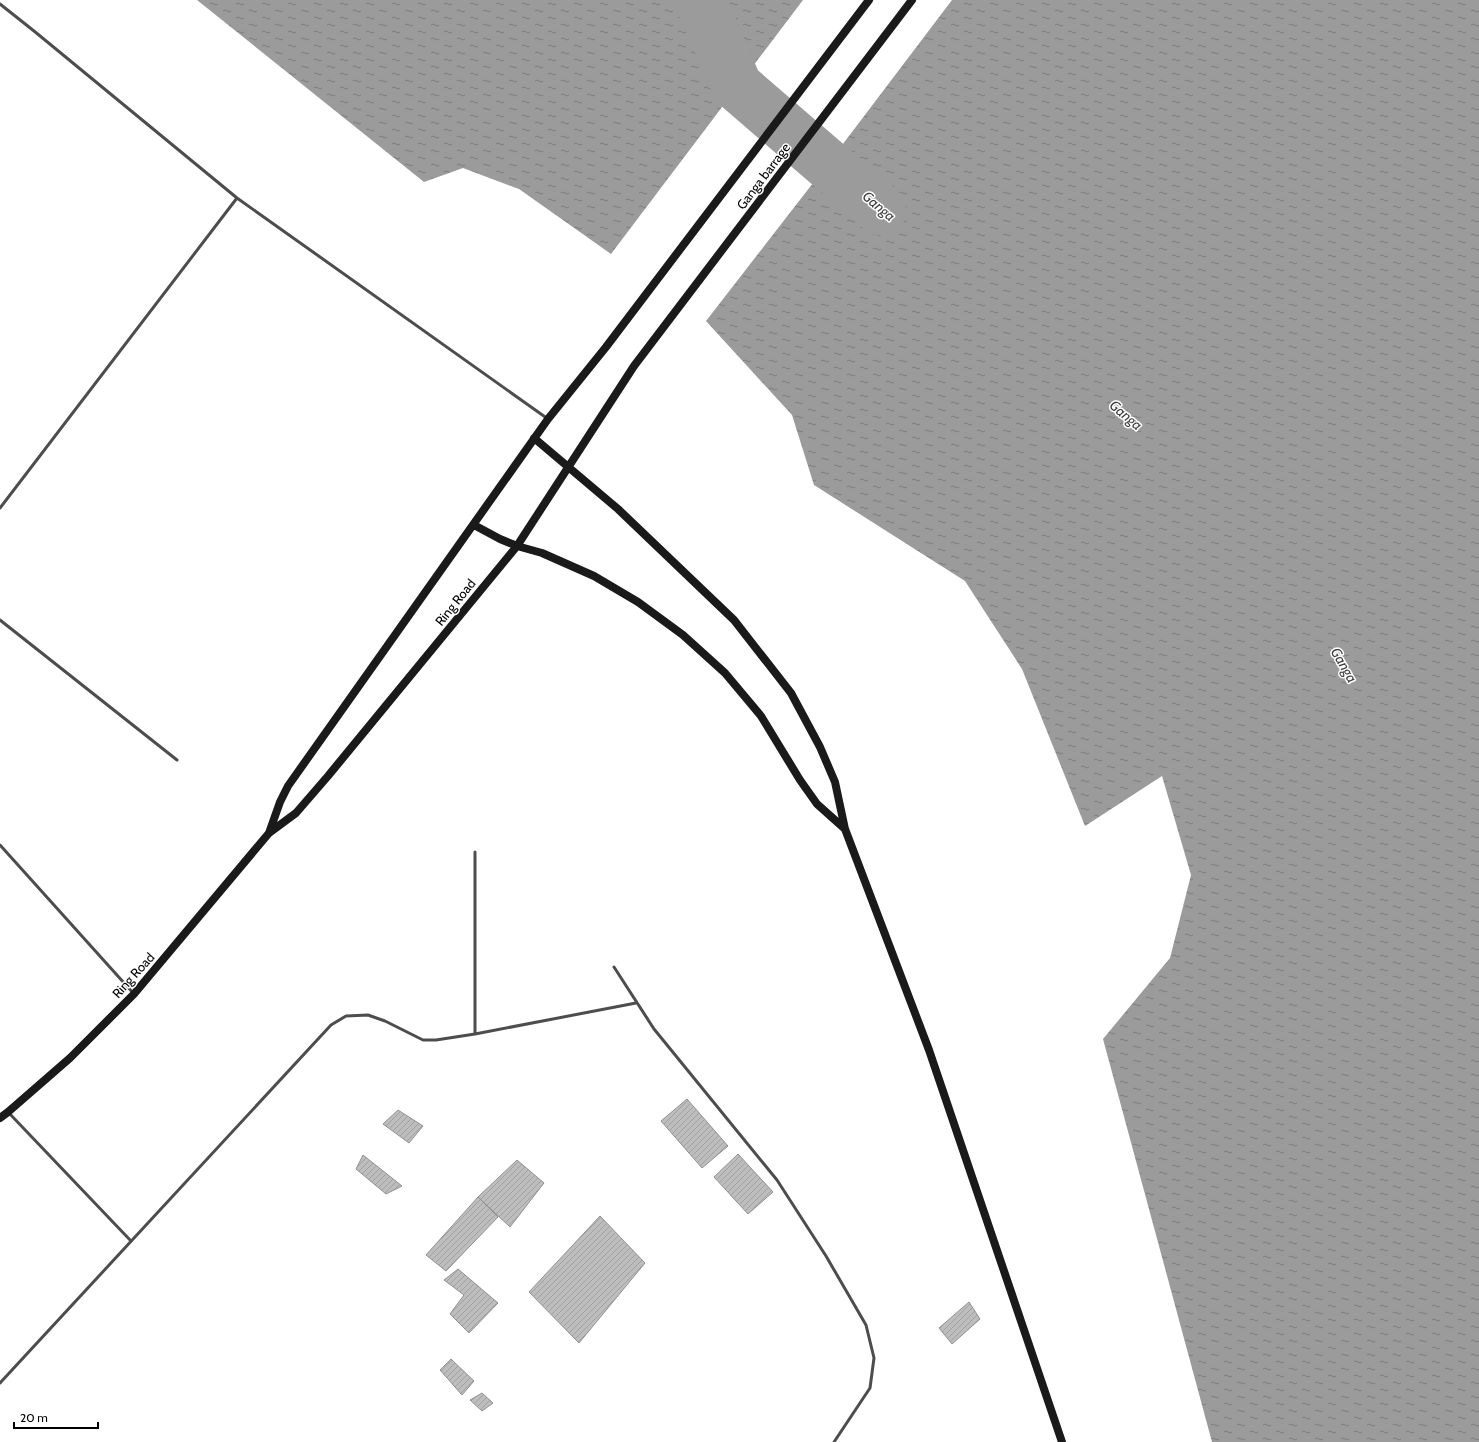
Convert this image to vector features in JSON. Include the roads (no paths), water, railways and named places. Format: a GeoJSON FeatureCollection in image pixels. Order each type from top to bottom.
{"type":"FeatureCollection","features":[{"type":"Feature","properties":{"kind":"main road","name":"Ganga barrage"},"geometry":{"type":"LineString","coordinates":[[606,347],[869,0]]}},
{"type":"Feature","properties":{"kind":"main road","name":"Ganga barrage"},"geometry":{"type":"LineString","coordinates":[[634,366],[912,0]]}},
{"type":"Feature","properties":{"kind":"main road","name":"Ring Road"},"geometry":{"type":"LineString","coordinates":[[269,833],[280,802],[288,786],[474,525],[534,438],[606,347]]}},
{"type":"Feature","properties":{"kind":"main road","name":"Ring Road"},"geometry":{"type":"LineString","coordinates":[[0,1118],[70,1058],[134,994],[269,833],[296,813],[324,781],[516,546],[634,366]]}},
{"type":"Feature","properties":{"kind":"main road"},"geometry":{"type":"LineString","coordinates":[[534,438],[569,466],[618,509],[734,620],[791,693],[820,747],[835,782],[845,829],[929,1050],[1062,1442]]}},
{"type":"Feature","properties":{"kind":"main road"},"geometry":{"type":"LineString","coordinates":[[474,525],[516,546],[542,553],[594,576],[638,602],[683,635],[725,673],[761,716],[800,780],[817,804],[845,829]]}},
{"type":"Feature","properties":{"kind":"lane"},"geometry":{"type":"LineString","coordinates":[[0,4],[237,198],[548,419]]}},
{"type":"Feature","properties":{"kind":"lane"},"geometry":{"type":"LineString","coordinates":[[0,508],[237,198]]}},
{"type":"Feature","properties":{"kind":"lane"},"geometry":{"type":"LineString","coordinates":[[0,620],[177,760]]}},
{"type":"Feature","properties":{"kind":"lane"},"geometry":{"type":"LineString","coordinates":[[0,845],[134,994]]}},
{"type":"Feature","properties":{"kind":"lane"},"geometry":{"type":"LineString","coordinates":[[475,852],[475,1034]]}},
{"type":"Feature","properties":{"kind":"lane"},"geometry":{"type":"LineString","coordinates":[[614,967],[654,1029],[777,1180],[826,1256],[866,1325],[874,1358],[870,1388],[834,1442]]}},
{"type":"Feature","properties":{"kind":"lane"},"geometry":{"type":"LineString","coordinates":[[0,1383],[331,1025],[346,1016],[368,1015],[385,1021],[423,1040],[436,1040],[636,1003]]}},
{"type":"Feature","properties":{"kind":"lane"},"geometry":{"type":"LineString","coordinates":[[8,1112],[131,1241]]}},
{"type":"Feature","properties":{"kind":"water"},"geometry":{"type":"Polygon","coordinates":[[[197,0],[803,0],[611,254],[519,189],[463,168],[424,182],[197,0]]]}},
{"type":"Feature","properties":{"kind":"water"},"geometry":{"type":"Polygon","coordinates":[[[952,0],[1479,0],[1479,1442],[1212,1442],[1103,1039],[1170,958],[1191,875],[1162,776],[1085,826],[1022,669],[965,581],[814,485],[792,415],[706,321],[952,0]]]}},
{"type":"Feature","properties":{"kind":"waterway","name":"Ganga"},"geometry":{"type":"LineString","coordinates":[[700,0],[737,86],[881,210]]}}]}
